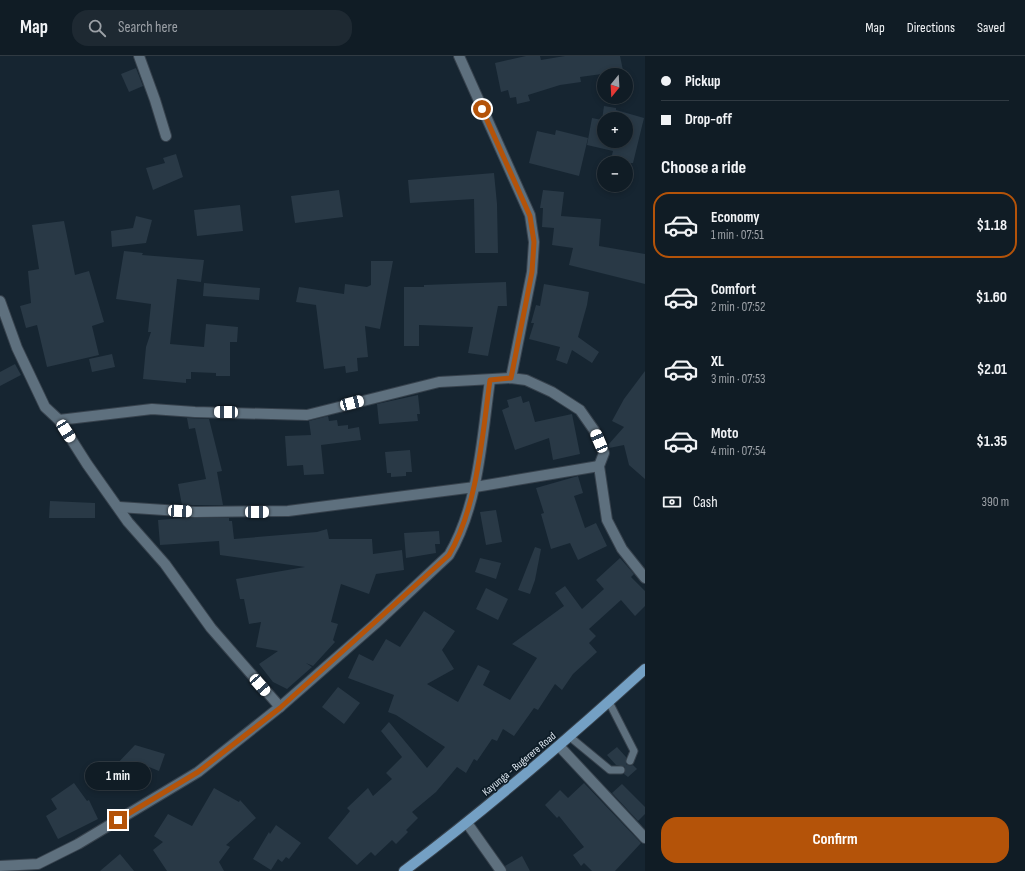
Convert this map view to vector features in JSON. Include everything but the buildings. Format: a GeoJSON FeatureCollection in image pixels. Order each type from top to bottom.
{"type":"FeatureCollection","features":[{"type":"Feature","properties":{"kind":"main road","name":"Kayunga - Bugerere Road"},"geometry":{"type":"LineString","coordinates":[[404,871],[467,823],[560,747],[645,669]]}},
{"type":"Feature","properties":{"kind":"street"},"geometry":{"type":"LineString","coordinates":[[139,56],[166,136]]}},
{"type":"Feature","properties":{"kind":"street"},"geometry":{"type":"LineString","coordinates":[[459,56],[530,216],[534,242],[532,272],[511,378]]}},
{"type":"Feature","properties":{"kind":"street"},"geometry":{"type":"LineString","coordinates":[[0,301],[16,348],[45,407],[59,420],[87,464],[119,507],[128,522],[165,564],[211,628],[280,708]]}},
{"type":"Feature","properties":{"kind":"street"},"geometry":{"type":"LineString","coordinates":[[59,420],[152,409],[195,412],[307,415],[439,382],[511,378],[526,380],[552,392],[580,410],[594,430],[604,453],[599,466],[607,520],[622,549],[645,578]]}},
{"type":"Feature","properties":{"kind":"street"},"geometry":{"type":"LineString","coordinates":[[0,866],[38,864],[78,844],[198,772],[280,708],[449,555],[456,544],[475,487],[490,380]]}},
{"type":"Feature","properties":{"kind":"street"},"geometry":{"type":"LineString","coordinates":[[119,507],[195,512],[288,511],[475,487],[599,466]]}},
{"type":"Feature","properties":{"kind":"street"},"geometry":{"type":"LineString","coordinates":[[560,747],[645,838]]}},
{"type":"Feature","properties":{"kind":"street"},"geometry":{"type":"LineString","coordinates":[[467,823],[501,871]]}},
{"type":"Feature","properties":{"kind":"lane"},"geometry":{"type":"LineString","coordinates":[[609,702],[634,751],[630,761]]}},
{"type":"Feature","properties":{"kind":"lane"},"geometry":{"type":"LineString","coordinates":[[570,737],[610,770],[621,770]]}},
{"type":"Feature","properties":{"kind":"route"},"geometry":{"type":"LineString","coordinates":[[118,820],[198,772],[280,708],[375,624],[449,555],[456,544],[475,487],[490,380],[511,378],[516,345],[532,272],[534,242],[530,216],[482,109]]}}]}
